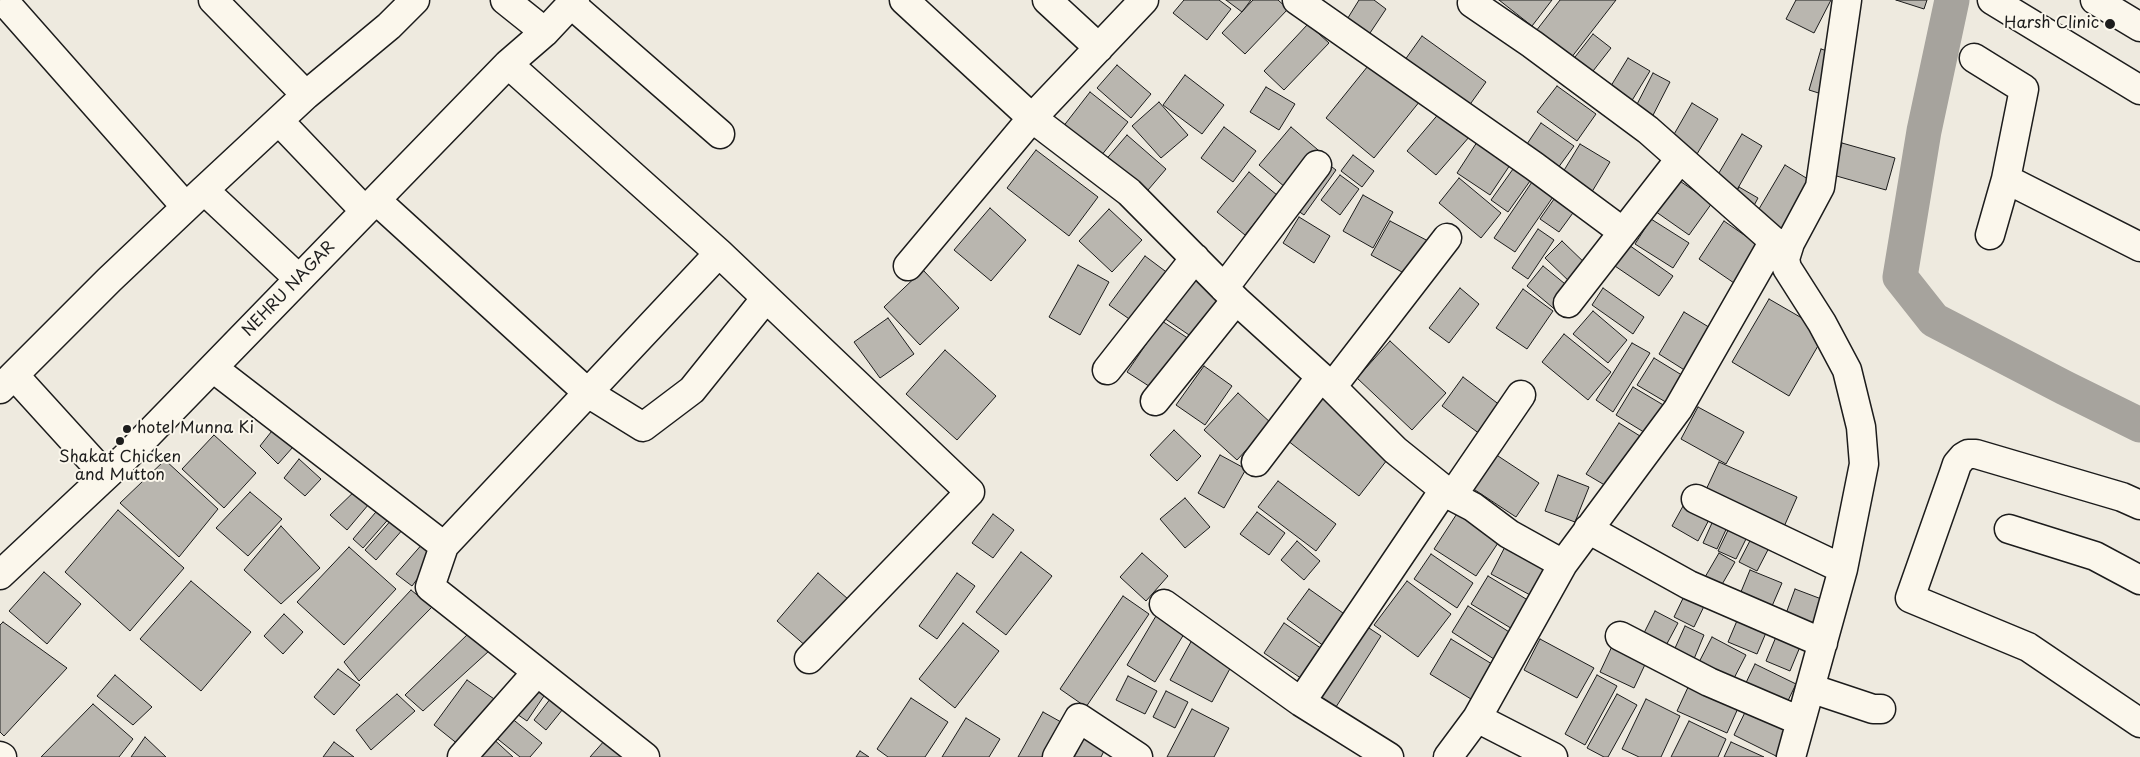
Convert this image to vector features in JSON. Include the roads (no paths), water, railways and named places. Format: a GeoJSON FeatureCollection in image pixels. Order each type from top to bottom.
{"type":"FeatureCollection","features":[{"type":"Feature","properties":{"kind":"street"},"geometry":{"type":"LineString","coordinates":[[213,0],[306,95]]}},
{"type":"Feature","properties":{"kind":"street"},"geometry":{"type":"LineString","coordinates":[[105,475],[7,382],[194,198],[306,95],[389,26],[414,0]]}},
{"type":"Feature","properties":{"kind":"street"},"geometry":{"type":"LineString","coordinates":[[505,0],[545,32]]}},
{"type":"Feature","properties":{"kind":"street"},"geometry":{"type":"LineString","coordinates":[[904,0],[1032,118],[1129,192],[1230,294],[1395,450],[1448,493],[1473,507],[1509,534],[1563,564]]}},
{"type":"Feature","properties":{"kind":"street"},"geometry":{"type":"LineString","coordinates":[[1047,0],[1099,48]]}},
{"type":"Feature","properties":{"kind":"street"},"geometry":{"type":"LineString","coordinates":[[908,266],[1032,118],[1144,0]]}},
{"type":"Feature","properties":{"kind":"street"},"geometry":{"type":"LineString","coordinates":[[1297,0],[1534,166],[1623,232]]}},
{"type":"Feature","properties":{"kind":"street"},"geometry":{"type":"LineString","coordinates":[[1448,757],[1477,718],[1563,564],[1678,409],[1780,246],[1820,187],[1847,0]]}},
{"type":"Feature","properties":{"kind":"street"},"geometry":{"type":"LineString","coordinates":[[1992,0],[2140,90]]}},
{"type":"Feature","properties":{"kind":"street"},"geometry":{"type":"LineString","coordinates":[[2095,0],[2140,27]]}},
{"type":"Feature","properties":{"kind":"street"},"geometry":{"type":"LineString","coordinates":[[573,2],[720,134]]}},
{"type":"Feature","properties":{"kind":"street","name":"NEHRU NAGAR"},"geometry":{"type":"LineString","coordinates":[[0,575],[126,457],[508,64],[545,32],[573,2]]}},
{"type":"Feature","properties":{"kind":"street"},"geometry":{"type":"LineString","coordinates":[[1472,4],[1532,44],[1648,130],[1780,246],[1787,268],[1822,323],[1847,370],[1861,427],[1864,464],[1844,569],[1790,757]]}},
{"type":"Feature","properties":{"kind":"street"},"geometry":{"type":"LineString","coordinates":[[11,9],[194,198],[299,279]]}},
{"type":"Feature","properties":{"kind":"street"},"geometry":{"type":"LineString","coordinates":[[1974,58],[2024,89],[2006,179],[1990,235]]}},
{"type":"Feature","properties":{"kind":"street"},"geometry":{"type":"LineString","coordinates":[[508,64],[719,253],[970,492],[809,659]]}},
{"type":"Feature","properties":{"kind":"street"},"geometry":{"type":"LineString","coordinates":[[279,121],[370,205],[588,393],[643,427],[692,390],[766,298]]}},
{"type":"Feature","properties":{"kind":"street"},"geometry":{"type":"LineString","coordinates":[[1568,302],[1680,159]]}},
{"type":"Feature","properties":{"kind":"street"},"geometry":{"type":"LineString","coordinates":[[1155,401],[1317,165]]}},
{"type":"Feature","properties":{"kind":"street"},"geometry":{"type":"LineString","coordinates":[[2006,179],[2140,247]]}},
{"type":"Feature","properties":{"kind":"street"},"geometry":{"type":"LineString","coordinates":[[1256,462],[1326,383],[1447,238]]}},
{"type":"Feature","properties":{"kind":"street"},"geometry":{"type":"LineString","coordinates":[[645,757],[430,587],[444,546],[719,253]]}},
{"type":"Feature","properties":{"kind":"street"},"geometry":{"type":"LineString","coordinates":[[1107,370],[1195,258]]}},
{"type":"Feature","properties":{"kind":"street"},"geometry":{"type":"LineString","coordinates":[[213,368],[444,546]]}},
{"type":"Feature","properties":{"kind":"street"},"geometry":{"type":"LineString","coordinates":[[1301,702],[1448,493],[1521,395]]}},
{"type":"Feature","properties":{"kind":"street"},"geometry":{"type":"LineString","coordinates":[[2140,505],[2122,496],[1976,454],[1963,456],[1954,473],[1910,598],[2028,647],[2140,723]]}},
{"type":"Feature","properties":{"kind":"street"},"geometry":{"type":"LineString","coordinates":[[1696,499],[1844,569]]}},
{"type":"Feature","properties":{"kind":"street"},"geometry":{"type":"LineString","coordinates":[[1588,529],[1689,585],[1823,643]]}},
{"type":"Feature","properties":{"kind":"street"},"geometry":{"type":"LineString","coordinates":[[2009,529],[2094,556],[2140,580]]}},
{"type":"Feature","properties":{"kind":"street"},"geometry":{"type":"LineString","coordinates":[[1164,604],[1301,702],[1389,757]]}},
{"type":"Feature","properties":{"kind":"street"},"geometry":{"type":"LineString","coordinates":[[1620,636],[1709,682],[1800,721]]}},
{"type":"Feature","properties":{"kind":"street"},"geometry":{"type":"LineString","coordinates":[[462,757],[537,672]]}},
{"type":"Feature","properties":{"kind":"street"},"geometry":{"type":"LineString","coordinates":[[1810,688],[1873,710],[1882,709]]}},
{"type":"Feature","properties":{"kind":"street"},"geometry":{"type":"LineString","coordinates":[[1057,757],[1079,718],[1138,757]]}},
{"type":"Feature","properties":{"kind":"street"},"geometry":{"type":"LineString","coordinates":[[1477,718],[1553,757]]}},
{"type":"Feature","properties":{"kind":"waterway"},"geometry":{"type":"LineString","coordinates":[[1952,0],[1924,131],[1900,277],[1934,320],[2140,425]]}},
{"type":"Feature","properties":{"kind":"place","name":"Harsh Clinic"},"geometry":{"type":"Point","coordinates":[2110,24]}},
{"type":"Feature","properties":{"kind":"place","name":"hotel Munna Ki"},"geometry":{"type":"Point","coordinates":[127,429]}},
{"type":"Feature","properties":{"kind":"place","name":"Shakat Chicken and Mutton"},"geometry":{"type":"Point","coordinates":[120,441]}}]}
